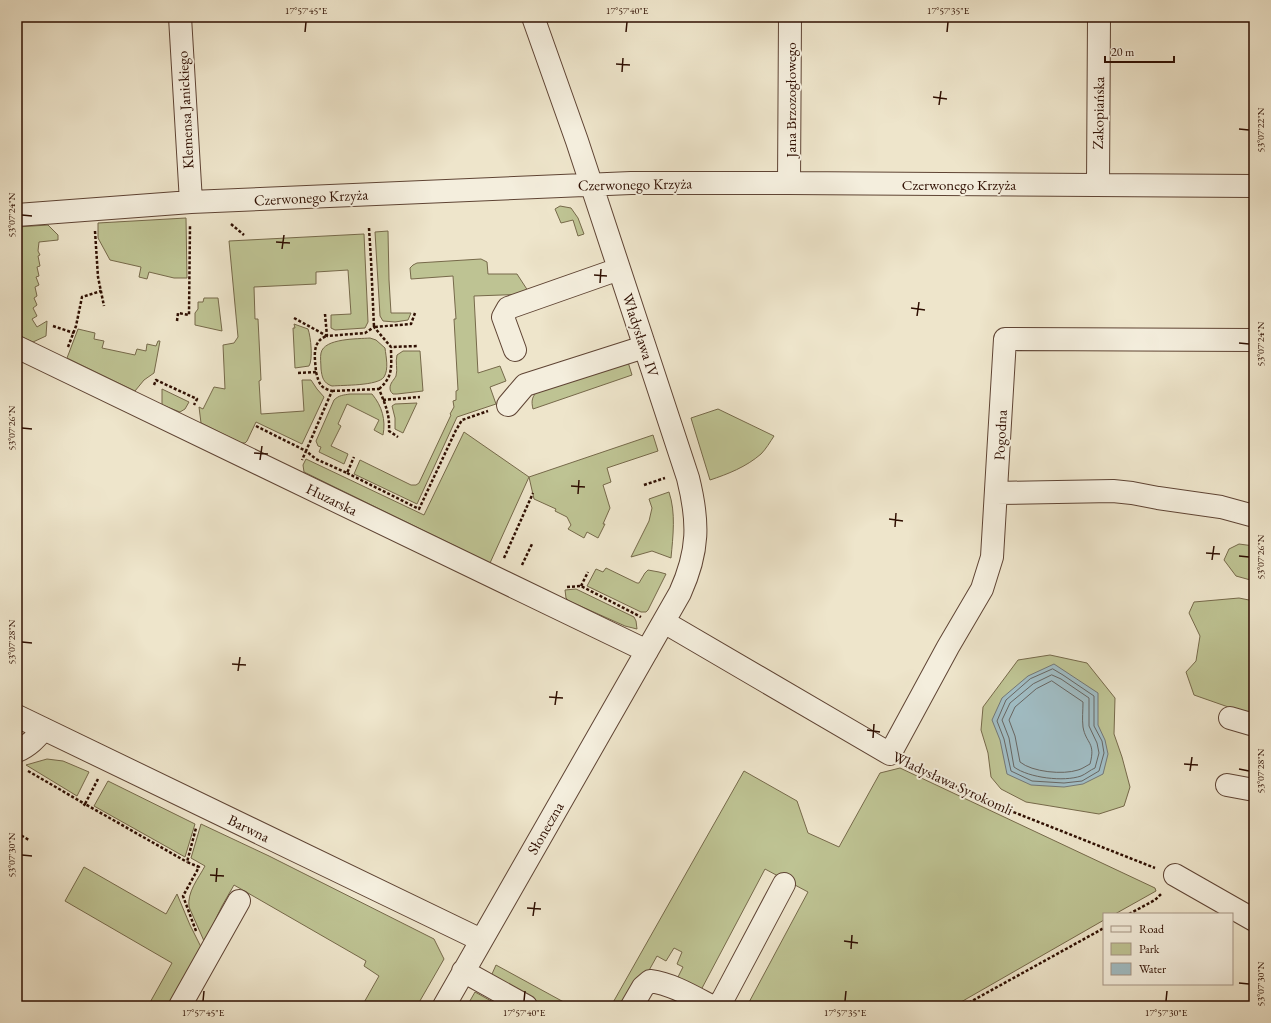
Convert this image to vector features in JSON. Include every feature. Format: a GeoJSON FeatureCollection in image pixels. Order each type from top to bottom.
{"type":"FeatureCollection","features":[{"type":"Feature","properties":{"kind":"street","name":"Klemensa Janickiego"},"geometry":{"type":"LineString","coordinates":[[180,17],[191,202]]}},
{"type":"Feature","properties":{"kind":"street","name":"Władysława IV"},"geometry":{"type":"LineString","coordinates":[[533,17],[591,185],[688,478],[696,518],[695,542],[689,571],[680,593],[647,651]]}},
{"type":"Feature","properties":{"kind":"street","name":"Jana Brzozogłowego"},"geometry":{"type":"LineString","coordinates":[[789,183],[790,17]]}},
{"type":"Feature","properties":{"kind":"street","name":"Zakopiańska"},"geometry":{"type":"LineString","coordinates":[[1098,185],[1099,17]]}},
{"type":"Feature","properties":{"kind":"street","name":"Czerwonego Krzyża"},"geometry":{"type":"LineString","coordinates":[[17,215],[191,202],[631,183],[1254,186]]}},
{"type":"Feature","properties":{"kind":"street"},"geometry":{"type":"LineString","coordinates":[[515,350],[503,317],[508,308],[619,269]]}},
{"type":"Feature","properties":{"kind":"street","name":"Pogodna"},"geometry":{"type":"LineString","coordinates":[[890,754],[948,647],[982,589],[992,557],[1005,339],[1254,340]]}},
{"type":"Feature","properties":{"kind":"street"},"geometry":{"type":"LineString","coordinates":[[508,405],[525,385],[644,346]]}},
{"type":"Feature","properties":{"kind":"street","name":"Huzarska"},"geometry":{"type":"LineString","coordinates":[[17,347],[647,651]]}},
{"type":"Feature","properties":{"kind":"street"},"geometry":{"type":"LineString","coordinates":[[996,493],[1113,491],[1222,507],[1254,516]]}},
{"type":"Feature","properties":{"kind":"street","name":"Władysława Syrokomli"},"geometry":{"type":"LineString","coordinates":[[664,622],[890,754]]}},
{"type":"Feature","properties":{"kind":"street","name":"Słoneczna"},"geometry":{"type":"LineString","coordinates":[[444,1006],[647,651]]}},
{"type":"Feature","properties":{"kind":"street","name":"Barwna"},"geometry":{"type":"LineString","coordinates":[[17,716],[481,940]]}},
{"type":"Feature","properties":{"kind":"street"},"geometry":{"type":"LineString","coordinates":[[1230,718],[1254,726]]}},
{"type":"Feature","properties":{"kind":"street"},"geometry":{"type":"LineString","coordinates":[[21,760],[26,747],[34,741],[44,729]]}},
{"type":"Feature","properties":{"kind":"street"},"geometry":{"type":"LineString","coordinates":[[1227,785],[1254,790]]}},
{"type":"Feature","properties":{"kind":"street"},"geometry":{"type":"LineString","coordinates":[[1175,876],[1254,920]]}},
{"type":"Feature","properties":{"kind":"street"},"geometry":{"type":"LineString","coordinates":[[715,1006],[718,1005],[723,999],[784,884]]}},
{"type":"Feature","properties":{"kind":"street"},"geometry":{"type":"LineString","coordinates":[[180,1006],[239,902]]}},
{"type":"Feature","properties":{"kind":"street"},"geometry":{"type":"LineString","coordinates":[[463,971],[526,1006]]}},
{"type":"Feature","properties":{"kind":"street"},"geometry":{"type":"LineString","coordinates":[[632,1006],[643,987],[650,981],[672,987],[712,1006]]}},
{"type":"Feature","properties":{"kind":"path"},"geometry":{"type":"LineString","coordinates":[[177,321],[178,313],[189,315],[191,202]]}},
{"type":"Feature","properties":{"kind":"path"},"geometry":{"type":"LineString","coordinates":[[94,210],[98,277],[104,306]]}},
{"type":"Feature","properties":{"kind":"path"},"geometry":{"type":"LineString","coordinates":[[226,220],[244,235]]}},
{"type":"Feature","properties":{"kind":"path"},"geometry":{"type":"LineString","coordinates":[[369,228],[374,327],[391,347],[391,374],[386,383],[379,389],[332,391],[325,389],[319,383],[316,372],[315,348],[322,338],[327,336],[365,333],[374,327],[411,324],[415,313]]}},
{"type":"Feature","properties":{"kind":"path"},"geometry":{"type":"LineString","coordinates":[[60,368],[74,333],[82,297],[101,291]]}},
{"type":"Feature","properties":{"kind":"path"},"geometry":{"type":"LineString","coordinates":[[325,314],[327,336]]}},
{"type":"Feature","properties":{"kind":"path"},"geometry":{"type":"LineString","coordinates":[[294,318],[327,336]]}},
{"type":"Feature","properties":{"kind":"path"},"geometry":{"type":"LineString","coordinates":[[53,326],[74,333]]}},
{"type":"Feature","properties":{"kind":"path"},"geometry":{"type":"LineString","coordinates":[[391,347],[417,346]]}},
{"type":"Feature","properties":{"kind":"path"},"geometry":{"type":"LineString","coordinates":[[298,373],[316,372]]}},
{"type":"Feature","properties":{"kind":"path"},"geometry":{"type":"LineString","coordinates":[[154,385],[156,380],[197,399],[194,405]]}},
{"type":"Feature","properties":{"kind":"path"},"geometry":{"type":"LineString","coordinates":[[379,389],[390,421],[388,431],[398,437]]}},
{"type":"Feature","properties":{"kind":"path"},"geometry":{"type":"LineString","coordinates":[[293,480],[332,391]]}},
{"type":"Feature","properties":{"kind":"path"},"geometry":{"type":"LineString","coordinates":[[383,400],[420,398]]}},
{"type":"Feature","properties":{"kind":"path"},"geometry":{"type":"LineString","coordinates":[[256,426],[306,451],[316,459],[419,509],[462,420],[508,405]]}},
{"type":"Feature","properties":{"kind":"path"},"geometry":{"type":"LineString","coordinates":[[347,473],[354,457]]}},
{"type":"Feature","properties":{"kind":"path"},"geometry":{"type":"LineString","coordinates":[[644,485],[670,476]]}},
{"type":"Feature","properties":{"kind":"path"},"geometry":{"type":"LineString","coordinates":[[504,558],[533,493]]}},
{"type":"Feature","properties":{"kind":"path"},"geometry":{"type":"LineString","coordinates":[[522,564],[532,544]]}},
{"type":"Feature","properties":{"kind":"path"},"geometry":{"type":"LineString","coordinates":[[581,586],[588,572]]}},
{"type":"Feature","properties":{"kind":"path","name":"Władysława Syrokomli"},"geometry":{"type":"LineString","coordinates":[[890,754],[988,802],[1175,876]]}},
{"type":"Feature","properties":{"kind":"path"},"geometry":{"type":"LineString","coordinates":[[21,760],[84,805],[187,862],[199,867],[183,896],[195,930],[208,955]]}},
{"type":"Feature","properties":{"kind":"path"},"geometry":{"type":"LineString","coordinates":[[84,805],[101,773]]}},
{"type":"Feature","properties":{"kind":"path"},"geometry":{"type":"LineString","coordinates":[[187,862],[197,827]]}},
{"type":"Feature","properties":{"kind":"path"},"geometry":{"type":"LineString","coordinates":[[17,834],[29,840]]}},
{"type":"Feature","properties":{"kind":"path"},"geometry":{"type":"LineString","coordinates":[[1131,913],[1155,900],[1168,887],[1175,876]]}},
{"type":"Feature","properties":{"kind":"path"},"geometry":{"type":"LineString","coordinates":[[965,1006],[1103,929]]}},
{"type":"Feature","properties":{"kind":"green space"},"geometry":{"type":"Polygon","coordinates":[[[560,206],[571,208],[578,218],[584,234],[578,236],[573,220],[561,223],[555,209],[560,206]]]}},
{"type":"Feature","properties":{"kind":"green space"},"geometry":{"type":"Polygon","coordinates":[[[186,218],[187,278],[174,278],[149,272],[147,279],[139,277],[141,267],[110,260],[98,238],[98,223],[186,218]]]}},
{"type":"Feature","properties":{"kind":"green space"},"geometry":{"type":"Polygon","coordinates":[[[48,225],[58,235],[58,240],[39,242],[38,251],[40,255],[38,256],[40,266],[37,267],[39,276],[36,277],[39,285],[35,287],[37,296],[34,298],[37,305],[33,308],[37,316],[32,319],[37,327],[47,321],[46,336],[33,342],[17,335],[17,227],[48,225]]]}},
{"type":"Feature","properties":{"kind":"green space"},"geometry":{"type":"Polygon","coordinates":[[[388,231],[391,313],[411,313],[408,320],[395,322],[383,321],[380,316],[375,232],[388,231]]]}},
{"type":"Feature","properties":{"kind":"green space"},"geometry":{"type":"Polygon","coordinates":[[[364,234],[368,322],[365,328],[335,330],[331,328],[331,315],[351,314],[348,270],[316,272],[316,284],[254,287],[255,319],[258,319],[261,414],[304,411],[302,380],[311,380],[324,397],[302,444],[256,422],[245,443],[241,443],[201,423],[199,407],[203,409],[214,387],[225,389],[223,345],[234,343],[238,337],[229,241],[364,234]]]}},
{"type":"Feature","properties":{"kind":"green space"},"geometry":{"type":"Polygon","coordinates":[[[481,259],[487,262],[488,274],[517,274],[530,294],[474,296],[478,373],[500,366],[506,381],[490,387],[496,404],[457,417],[417,504],[354,474],[360,460],[411,485],[416,485],[419,483],[451,415],[450,414],[454,407],[453,401],[456,400],[456,391],[458,390],[454,319],[456,319],[453,276],[411,279],[410,268],[417,263],[481,259]]]}},
{"type":"Feature","properties":{"kind":"green space"},"geometry":{"type":"Polygon","coordinates":[[[204,298],[218,298],[222,331],[195,325],[195,313],[198,309],[198,302],[203,302],[204,298]]]}},
{"type":"Feature","properties":{"kind":"green space"},"geometry":{"type":"Polygon","coordinates":[[[294,324],[308,329],[311,348],[311,359],[309,366],[295,368],[294,324]]]}},
{"type":"Feature","properties":{"kind":"green space"},"geometry":{"type":"Polygon","coordinates":[[[78,329],[95,333],[94,339],[104,341],[102,348],[135,355],[137,349],[146,351],[147,344],[156,346],[158,341],[160,341],[154,373],[144,380],[135,391],[67,358],[78,329]]]}},
{"type":"Feature","properties":{"kind":"green space"},"geometry":{"type":"Polygon","coordinates":[[[370,338],[376,340],[385,348],[387,367],[384,377],[368,384],[329,385],[322,375],[321,369],[321,353],[323,348],[328,344],[342,340],[370,338]]]}},
{"type":"Feature","properties":{"kind":"green space"},"geometry":{"type":"Polygon","coordinates":[[[403,351],[420,351],[423,391],[393,394],[391,391],[391,385],[397,373],[397,355],[403,351]]]}},
{"type":"Feature","properties":{"kind":"green space"},"geometry":{"type":"Polygon","coordinates":[[[628,362],[632,375],[533,409],[532,399],[538,391],[628,362]]]}},
{"type":"Feature","properties":{"kind":"green space"},"geometry":{"type":"Polygon","coordinates":[[[162,389],[189,402],[185,409],[180,412],[162,405],[162,389]]]}},
{"type":"Feature","properties":{"kind":"green space"},"geometry":{"type":"Polygon","coordinates":[[[350,394],[372,394],[381,408],[384,429],[383,435],[374,430],[379,420],[347,404],[338,424],[341,426],[331,446],[348,454],[344,464],[319,452],[321,447],[318,446],[316,441],[334,400],[340,396],[350,394]]]}},
{"type":"Feature","properties":{"kind":"green space"},"geometry":{"type":"Polygon","coordinates":[[[417,403],[403,433],[395,429],[395,418],[392,406],[395,404],[417,403]]]}},
{"type":"Feature","properties":{"kind":"green space"},"geometry":{"type":"Polygon","coordinates":[[[718,409],[774,436],[763,452],[755,459],[737,470],[710,480],[691,418],[718,409]]]}},
{"type":"Feature","properties":{"kind":"green space"},"geometry":{"type":"Polygon","coordinates":[[[464,432],[529,477],[490,563],[304,472],[303,465],[306,459],[424,515],[464,432]]]}},
{"type":"Feature","properties":{"kind":"green space"},"geometry":{"type":"Polygon","coordinates":[[[653,435],[658,451],[607,468],[611,482],[603,485],[610,508],[603,524],[605,524],[598,538],[587,532],[584,538],[568,529],[571,525],[567,517],[555,511],[556,509],[534,499],[529,477],[653,435]]]}},
{"type":"Feature","properties":{"kind":"green space"},"geometry":{"type":"Polygon","coordinates":[[[669,492],[673,508],[671,558],[652,551],[631,557],[649,521],[652,508],[649,499],[669,492]]]}},
{"type":"Feature","properties":{"kind":"green space"},"geometry":{"type":"Polygon","coordinates":[[[1239,544],[1254,546],[1254,581],[1236,576],[1224,560],[1229,549],[1239,544]]]}},
{"type":"Feature","properties":{"kind":"green space"},"geometry":{"type":"Polygon","coordinates":[[[606,568],[637,583],[639,583],[648,570],[666,574],[648,610],[646,612],[641,612],[587,586],[596,569],[603,572],[606,568]]]}},
{"type":"Feature","properties":{"kind":"green space"},"geometry":{"type":"Polygon","coordinates":[[[576,589],[634,617],[637,629],[625,626],[569,601],[566,598],[565,590],[576,589]]]}},
{"type":"Feature","properties":{"kind":"green space"},"geometry":{"type":"Polygon","coordinates":[[[1239,598],[1254,601],[1254,716],[1194,695],[1186,672],[1196,661],[1200,636],[1189,613],[1194,602],[1239,598]]]}},
{"type":"Feature","properties":{"kind":"green space"},"geometry":{"type":"Polygon","coordinates":[[[1050,655],[1087,663],[1115,698],[1114,734],[1130,787],[1124,806],[1099,814],[1026,802],[1001,789],[991,777],[988,753],[981,730],[983,707],[1018,660],[1050,655]]]}},
{"type":"Feature","properties":{"kind":"green space"},"geometry":{"type":"Polygon","coordinates":[[[47,759],[63,761],[89,772],[77,796],[26,765],[47,759]]]}},
{"type":"Feature","properties":{"kind":"green space"},"geometry":{"type":"Polygon","coordinates":[[[900,768],[1155,888],[1156,891],[1117,913],[1103,913],[1103,921],[954,1006],[747,1006],[808,892],[765,869],[701,990],[678,977],[683,967],[677,964],[682,952],[674,948],[666,961],[657,956],[647,974],[623,1006],[611,1006],[744,771],[797,801],[808,833],[839,847],[880,773],[900,768]]]}},
{"type":"Feature","properties":{"kind":"green space"},"geometry":{"type":"Polygon","coordinates":[[[108,781],[195,824],[185,857],[94,806],[108,781]]]}},
{"type":"Feature","properties":{"kind":"green space"},"geometry":{"type":"Polygon","coordinates":[[[201,824],[269,856],[434,939],[444,959],[417,1006],[362,1006],[379,976],[364,966],[366,961],[234,885],[204,941],[189,907],[191,891],[205,866],[191,858],[201,824]]]}},
{"type":"Feature","properties":{"kind":"green space"},"geometry":{"type":"Polygon","coordinates":[[[84,867],[166,914],[177,894],[202,949],[170,1006],[148,1006],[172,963],[65,901],[84,867]]]}},
{"type":"Feature","properties":{"kind":"green space"},"geometry":{"type":"Polygon","coordinates":[[[496,965],[571,1006],[542,1006],[495,980],[492,974],[496,965]]]}},
{"type":"Feature","properties":{"kind":"green space"},"geometry":{"type":"Polygon","coordinates":[[[475,992],[500,1006],[467,1006],[475,992]]]}},
{"type":"Feature","properties":{"kind":"water"},"geometry":{"type":"Polygon","coordinates":[[[1054,664],[1098,693],[1098,725],[1105,740],[1108,754],[1103,774],[1083,784],[1064,787],[1031,785],[1007,774],[1000,740],[992,720],[1002,698],[1028,676],[1054,664]]]}}]}
